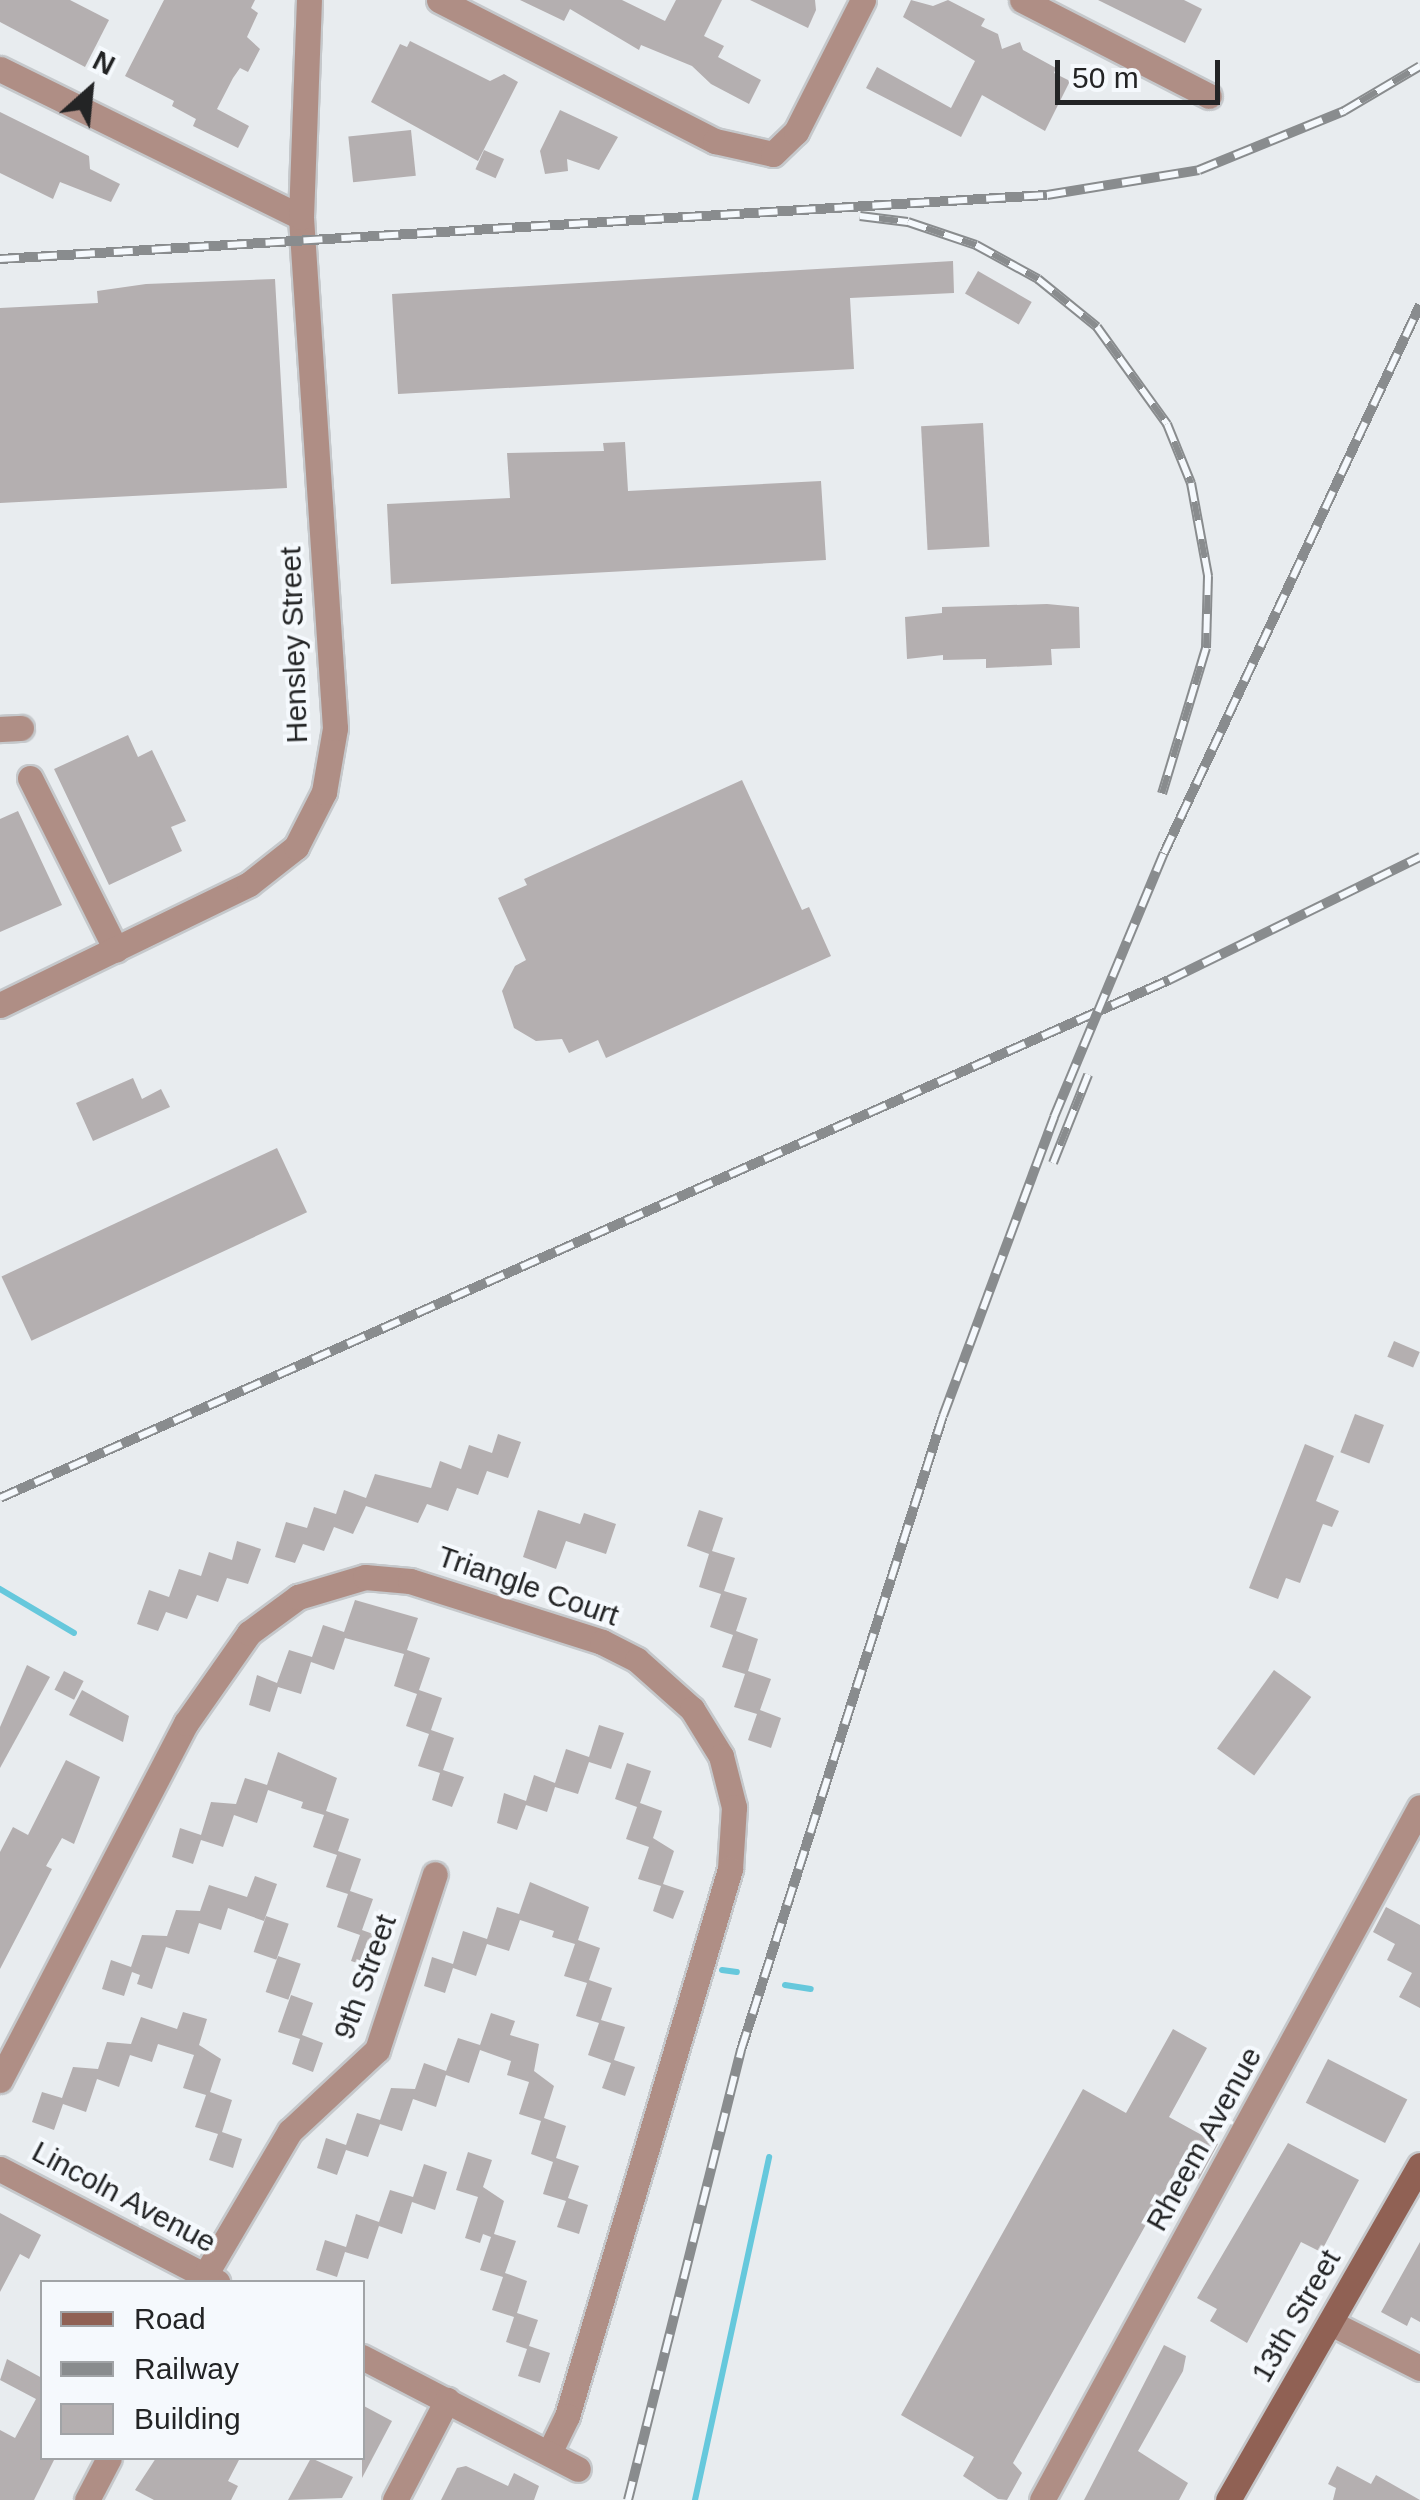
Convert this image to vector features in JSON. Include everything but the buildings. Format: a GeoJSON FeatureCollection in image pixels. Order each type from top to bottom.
{"type":"FeatureCollection","features":[{"type":"Feature","properties":{"kind":"main road","name":"13th Street"},"geometry":{"type":"LineString","coordinates":[[1228,2500],[1420,2164]]}},
{"type":"Feature","properties":{"kind":"street","name":"Hensley Street"},"geometry":{"type":"LineString","coordinates":[[0,1006],[249,884],[296,847],[324,792],[335,728],[301,216],[309,0]]}},
{"type":"Feature","properties":{"kind":"street"},"geometry":{"type":"LineString","coordinates":[[440,0],[716,141],[774,154],[796,132],[863,0]]}},
{"type":"Feature","properties":{"kind":"street"},"geometry":{"type":"LineString","coordinates":[[1022,0],[1209,96]]}},
{"type":"Feature","properties":{"kind":"street"},"geometry":{"type":"LineString","coordinates":[[0,69],[301,216]]}},
{"type":"Feature","properties":{"kind":"street"},"geometry":{"type":"LineString","coordinates":[[30,778],[116,950]]}},
{"type":"Feature","properties":{"kind":"street","name":"Triangle Court"},"geometry":{"type":"LineString","coordinates":[[0,2080],[186,1723],[249,1633],[298,1597],[365,1577],[410,1580],[602,1642],[637,1660],[692,1709],[721,1756],[734,1807],[730,1868],[618,2254],[567,2416],[549,2454]]}},
{"type":"Feature","properties":{"kind":"street","name":"Rheem Avenue"},"geometry":{"type":"LineString","coordinates":[[1042,2500],[1420,1807]]}},
{"type":"Feature","properties":{"kind":"street","name":"9th Street"},"geometry":{"type":"LineString","coordinates":[[208,2280],[290,2131],[376,2050],[434,1874]]}},
{"type":"Feature","properties":{"kind":"street","name":"Lincoln Avenue"},"geometry":{"type":"LineString","coordinates":[[0,2169],[208,2280]]}},
{"type":"Feature","properties":{"kind":"street"},"geometry":{"type":"LineString","coordinates":[[1331,2323],[1420,2368]]}},
{"type":"Feature","properties":{"kind":"street"},"geometry":{"type":"LineString","coordinates":[[365,2358],[578,2469]]}},
{"type":"Feature","properties":{"kind":"street"},"geometry":{"type":"LineString","coordinates":[[395,2500],[448,2400]]}},
{"type":"Feature","properties":{"kind":"street"},"geometry":{"type":"LineString","coordinates":[[87,2500],[109,2460]]}},
{"type":"Feature","properties":{"kind":"waterway"},"geometry":{"type":"LineString","coordinates":[[0,1589],[74,1633]]}},
{"type":"Feature","properties":{"kind":"waterway"},"geometry":{"type":"LineString","coordinates":[[722,1970],[737,1972]]}},
{"type":"Feature","properties":{"kind":"waterway"},"geometry":{"type":"LineString","coordinates":[[785,1985],[811,1989]]}},
{"type":"Feature","properties":{"kind":"waterway"},"geometry":{"type":"LineString","coordinates":[[695,2500],[769,2157]]}},
{"type":"Feature","properties":{"kind":"railway"},"geometry":{"type":"LineString","coordinates":[[0,259],[1047,195],[1199,170],[1344,111],[1420,66]]}},
{"type":"Feature","properties":{"kind":"railway"},"geometry":{"type":"LineString","coordinates":[[860,216],[908,222],[976,245],[1038,279],[1097,327],[1167,424],[1191,483],[1208,576],[1206,648],[1162,794]]}},
{"type":"Feature","properties":{"kind":"railway"},"geometry":{"type":"LineString","coordinates":[[628,2500],[741,2050],[943,1416],[1054,1117],[1164,853],[1420,305]]}},
{"type":"Feature","properties":{"kind":"railway"},"geometry":{"type":"LineString","coordinates":[[0,1498],[1169,980],[1420,857]]}},
{"type":"Feature","properties":{"kind":"railway"},"geometry":{"type":"LineString","coordinates":[[1053,1163],[1088,1075]]}}]}
